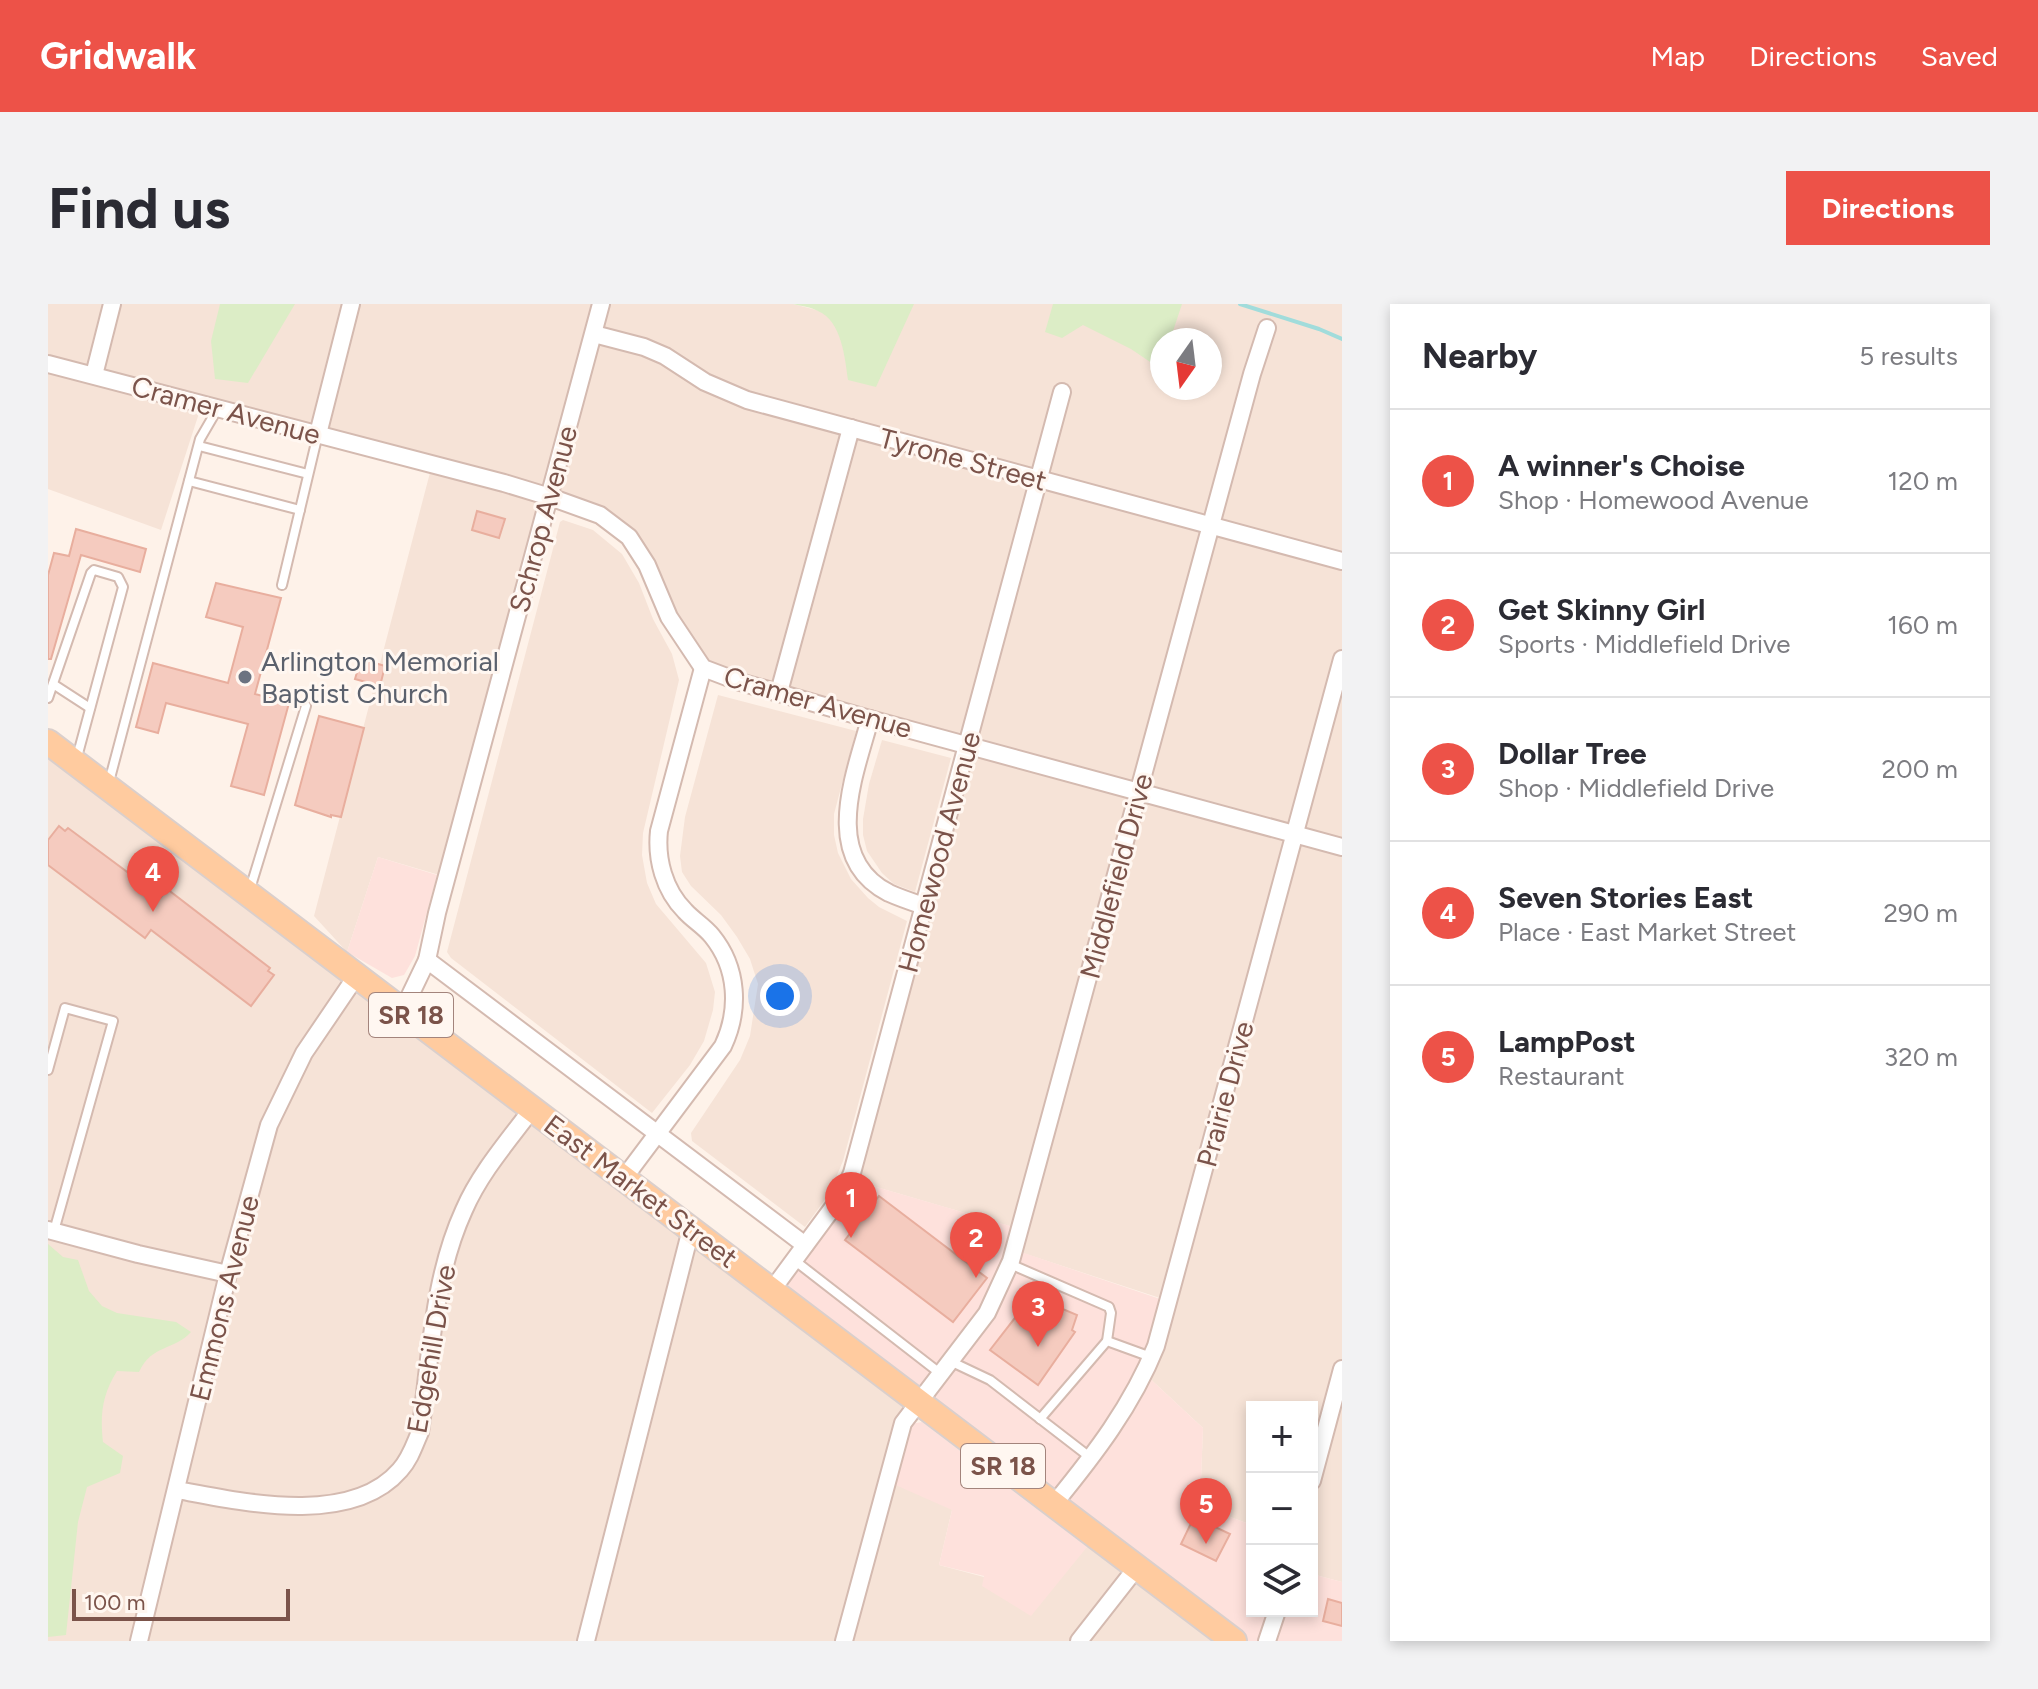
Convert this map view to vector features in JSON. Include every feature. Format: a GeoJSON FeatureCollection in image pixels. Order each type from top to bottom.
{"type":"FeatureCollection","features":[{"type":"Feature","properties":{"kind":"main road","name":"East Market Street"},"geometry":{"type":"LineString","coordinates":[[48,742],[1234,1641]]}},
{"type":"Feature","properties":{"kind":"street"},"geometry":{"type":"LineString","coordinates":[[94,375],[112,304]]}},
{"type":"Feature","properties":{"kind":"street"},"geometry":{"type":"LineString","coordinates":[[318,434],[351,304]]}},
{"type":"Feature","properties":{"kind":"street","name":"Schrop Avenue"},"geometry":{"type":"LineString","coordinates":[[403,1010],[427,960],[601,304]]}},
{"type":"Feature","properties":{"kind":"street","name":"Middlefield Drive"},"geometry":{"type":"LineString","coordinates":[[844,1641],[903,1423],[987,1313],[1010,1264],[1210,525],[1267,328]]}},
{"type":"Feature","properties":{"kind":"street","name":"Tyrone Street"},"geometry":{"type":"LineString","coordinates":[[594,334],[665,356],[725,393],[1342,561]]}},
{"type":"Feature","properties":{"kind":"street","name":"Cramer Avenue"},"geometry":{"type":"LineString","coordinates":[[48,364],[550,497],[600,515],[629,537],[647,565],[669,617],[703,668],[870,719],[1342,847]]}},
{"type":"Feature","properties":{"kind":"street","name":"Homewood Avenue"},"geometry":{"type":"LineString","coordinates":[[772,1290],[843,1194],[852,1173],[1062,392]]}},
{"type":"Feature","properties":{"kind":"street"},"geometry":{"type":"LineString","coordinates":[[779,692],[851,428]]}},
{"type":"Feature","properties":{"kind":"street","name":"Prairie Drive"},"geometry":{"type":"LineString","coordinates":[[1054,1504],[1126,1408],[1151,1357],[1166,1314],[1342,659]]}},
{"type":"Feature","properties":{"kind":"street"},"geometry":{"type":"LineString","coordinates":[[624,1178],[723,1046],[731,1025],[733,979],[720,947],[674,897],[665,880],[658,854],[659,831],[703,668]]}},
{"type":"Feature","properties":{"kind":"street"},"geometry":{"type":"LineString","coordinates":[[870,719],[846,811],[847,834],[867,875],[876,884],[924,906]]}},
{"type":"Feature","properties":{"kind":"street"},"geometry":{"type":"LineString","coordinates":[[427,960],[805,1245]]}},
{"type":"Feature","properties":{"kind":"street","name":"Emmons Avenue"},"geometry":{"type":"LineString","coordinates":[[139,1641],[262,1146],[277,1104],[304,1053],[357,975]]}},
{"type":"Feature","properties":{"kind":"street","name":"Edgehill Drive"},"geometry":{"type":"LineString","coordinates":[[177,1490],[259,1504],[341,1502],[366,1495],[398,1473],[406,1464],[420,1432],[438,1297],[451,1243],[474,1190],[532,1109]]}},
{"type":"Feature","properties":{"kind":"street"},"geometry":{"type":"LineString","coordinates":[[586,1641],[691,1229]]}},
{"type":"Feature","properties":{"kind":"street"},"geometry":{"type":"LineString","coordinates":[[51,1231],[228,1274]]}},
{"type":"Feature","properties":{"kind":"street"},"geometry":{"type":"LineString","coordinates":[[1314,1473],[1342,1369]]}},
{"type":"Feature","properties":{"kind":"street"},"geometry":{"type":"LineString","coordinates":[[1079,1641],[1137,1567]]}},
{"type":"Feature","properties":{"kind":"street"},"geometry":{"type":"LineString","coordinates":[[1267,1641],[1275,1617]]}},
{"type":"Feature","properties":{"kind":"lane"},"geometry":{"type":"LineString","coordinates":[[108,786],[199,446],[218,408]]}},
{"type":"Feature","properties":{"kind":"lane"},"geometry":{"type":"LineString","coordinates":[[282,585],[318,434]]}},
{"type":"Feature","properties":{"kind":"lane"},"geometry":{"type":"LineString","coordinates":[[199,446],[308,474]]}},
{"type":"Feature","properties":{"kind":"lane"},"geometry":{"type":"LineString","coordinates":[[189,481],[300,510]]}},
{"type":"Feature","properties":{"kind":"lane"},"geometry":{"type":"LineString","coordinates":[[48,698],[91,573],[94,570],[118,577],[123,587],[75,762]]}},
{"type":"Feature","properties":{"kind":"lane"},"geometry":{"type":"LineString","coordinates":[[53,684],[90,708]]}},
{"type":"Feature","properties":{"kind":"lane"},"geometry":{"type":"LineString","coordinates":[[249,893],[306,706]]}},
{"type":"Feature","properties":{"kind":"lane"},"geometry":{"type":"LineString","coordinates":[[48,1070],[65,1008],[113,1021],[51,1231]]}},
{"type":"Feature","properties":{"kind":"lane"},"geometry":{"type":"LineString","coordinates":[[794,1260],[946,1368],[990,1380],[1091,1458]]}},
{"type":"Feature","properties":{"kind":"lane"},"geometry":{"type":"LineString","coordinates":[[1010,1264],[1109,1307],[1111,1313],[1107,1341],[1040,1419]]}},
{"type":"Feature","properties":{"kind":"lane"},"geometry":{"type":"LineString","coordinates":[[1107,1341],[1151,1357]]}},
{"type":"Feature","properties":{"kind":"shaded area"},"geometry":{"type":"Polygon","coordinates":[[[48,304],[793,304],[863,322],[872,304],[1342,304],[1342,1582],[1318,1576],[1318,1401],[1246,1401],[1246,1523],[1200,1506],[1203,1428],[1145,1374],[1169,1301],[1014,1250],[1020,1229],[849,1179],[967,744],[703,668],[629,537],[550,497],[446,877],[378,857],[347,952],[314,916],[432,465],[202,404],[161,530],[48,489],[48,304]]]}},
{"type":"Feature","properties":{"kind":"shaded area"},"geometry":{"type":"Polygon","coordinates":[[[563,520],[593,530],[622,554],[672,654],[679,680],[643,833],[642,855],[647,883],[656,904],[706,963],[715,992],[704,1041],[690,1065],[652,1113],[447,952],[563,520]]]}},
{"type":"Feature","properties":{"kind":"shaded area"},"geometry":{"type":"Polygon","coordinates":[[[718,695],[856,731],[834,814],[838,853],[851,879],[868,898],[907,921],[843,1161],[829,1194],[805,1227],[692,1141],[691,1133],[740,1060],[750,1036],[758,984],[750,959],[737,937],[682,872],[680,856],[685,817],[718,695]]]}},
{"type":"Feature","properties":{"kind":"shaded area"},"geometry":{"type":"Polygon","coordinates":[[[882,740],[951,758],[915,892],[894,884],[882,873],[867,851],[863,835],[869,784],[882,740]]]}},
{"type":"Feature","properties":{"kind":"shaded area"},"geometry":{"type":"Polygon","coordinates":[[[48,741],[917,1402],[903,1423],[952,1510],[939,1565],[984,1577],[1087,1547],[1095,1535],[1234,1641],[48,1641],[48,741]]]}},
{"type":"Feature","properties":{"kind":"shaded area"},"geometry":{"type":"Polygon","coordinates":[[[378,857],[437,875],[415,956],[404,975],[392,978],[347,952],[378,857]]]}},
{"type":"Feature","properties":{"kind":"shaded area"},"geometry":{"type":"Polygon","coordinates":[[[849,1179],[1021,1229],[1015,1250],[1169,1302],[1145,1374],[1203,1428],[1200,1506],[1246,1523],[1246,1617],[1318,1617],[1318,1576],[1342,1582],[1342,1641],[1234,1641],[772,1291],[849,1179]]]}},
{"type":"Feature","properties":{"kind":"shaded area"},"geometry":{"type":"Polygon","coordinates":[[[922,1422],[1087,1547],[1031,1616],[982,1586],[984,1576],[939,1565],[952,1510],[891,1483],[911,1424],[922,1422]]]}},
{"type":"Feature","properties":{"kind":"green space"},"geometry":{"type":"Polygon","coordinates":[[[220,304],[295,304],[248,383],[215,379],[211,341],[220,304]]]}},
{"type":"Feature","properties":{"kind":"green space"},"geometry":{"type":"Polygon","coordinates":[[[793,304],[914,304],[876,387],[848,380],[841,341],[826,316],[812,308],[793,304]]]}},
{"type":"Feature","properties":{"kind":"green space"},"geometry":{"type":"Polygon","coordinates":[[[1053,304],[1182,304],[1174,328],[1150,328],[1150,362],[1083,325],[1062,338],[1045,332],[1053,304]]]}},
{"type":"Feature","properties":{"kind":"green space"},"geometry":{"type":"Polygon","coordinates":[[[48,1244],[63,1257],[78,1260],[89,1291],[102,1306],[117,1313],[176,1322],[191,1332],[150,1357],[139,1372],[117,1371],[108,1388],[102,1414],[103,1442],[123,1456],[120,1473],[87,1487],[78,1522],[66,1635],[48,1637],[48,1244]]]}},
{"type":"Feature","properties":{"kind":"building"},"geometry":{"type":"Polygon","coordinates":[[[477,511],[505,519],[499,538],[472,530],[477,511]]]}},
{"type":"Feature","properties":{"kind":"building"},"geometry":{"type":"Polygon","coordinates":[[[76,529],[146,549],[140,572],[81,555],[51,659],[48,659],[48,575],[54,553],[69,556],[76,529]]]}},
{"type":"Feature","properties":{"kind":"building"},"geometry":{"type":"Polygon","coordinates":[[[216,583],[281,598],[255,694],[289,703],[264,795],[231,786],[248,724],[166,703],[158,733],[136,727],[153,663],[228,683],[243,627],[206,617],[216,583]]]}},
{"type":"Feature","properties":{"kind":"building"},"geometry":{"type":"Polygon","coordinates":[[[361,659],[385,666],[380,686],[355,679],[361,659]]]}},
{"type":"Feature","properties":{"kind":"building"},"geometry":{"type":"Polygon","coordinates":[[[319,716],[364,728],[341,817],[331,817],[295,805],[319,716]]]}},
{"type":"Feature","properties":{"kind":"building"},"geometry":{"type":"Polygon","coordinates":[[[59,826],[65,831],[68,828],[161,897],[167,889],[270,968],[268,971],[274,975],[251,1006],[151,930],[145,938],[48,865],[48,840],[59,826]]]}},
{"type":"Feature","properties":{"kind":"building"},"geometry":{"type":"Polygon","coordinates":[[[879,1196],[987,1278],[953,1322],[845,1240],[879,1196]]]}},
{"type":"Feature","properties":{"kind":"building"},"geometry":{"type":"Polygon","coordinates":[[[1032,1296],[1077,1315],[1072,1330],[1075,1332],[1038,1385],[990,1350],[1032,1296]]]}},
{"type":"Feature","properties":{"kind":"building"},"geometry":{"type":"Polygon","coordinates":[[[1194,1517],[1230,1534],[1216,1561],[1181,1544],[1194,1517]]]}},
{"type":"Feature","properties":{"kind":"building"},"geometry":{"type":"Polygon","coordinates":[[[1328,1599],[1342,1603],[1342,1626],[1323,1621],[1328,1599]]]}},
{"type":"Feature","properties":{"kind":"waterway"},"geometry":{"type":"LineString","coordinates":[[1240,304],[1342,339]]}},
{"type":"Feature","properties":{"kind":"place","name":"Arlington Memorial Baptist Church"},"geometry":{"type":"Point","coordinates":[245,677]}},
{"type":"Feature","properties":{"kind":"place","name":"Seven Stories East"},"geometry":{"type":"Point","coordinates":[153,912]}},
{"type":"Feature","properties":{"kind":"place","name":"A winner's Choise"},"geometry":{"type":"Point","coordinates":[851,1238]}},
{"type":"Feature","properties":{"kind":"place","name":"Get Skinny Girl"},"geometry":{"type":"Point","coordinates":[976,1278]}},
{"type":"Feature","properties":{"kind":"place","name":"Dollar Tree"},"geometry":{"type":"Point","coordinates":[1038,1347]}},
{"type":"Feature","properties":{"kind":"place","name":"LampPost"},"geometry":{"type":"Point","coordinates":[1206,1544]}}]}
